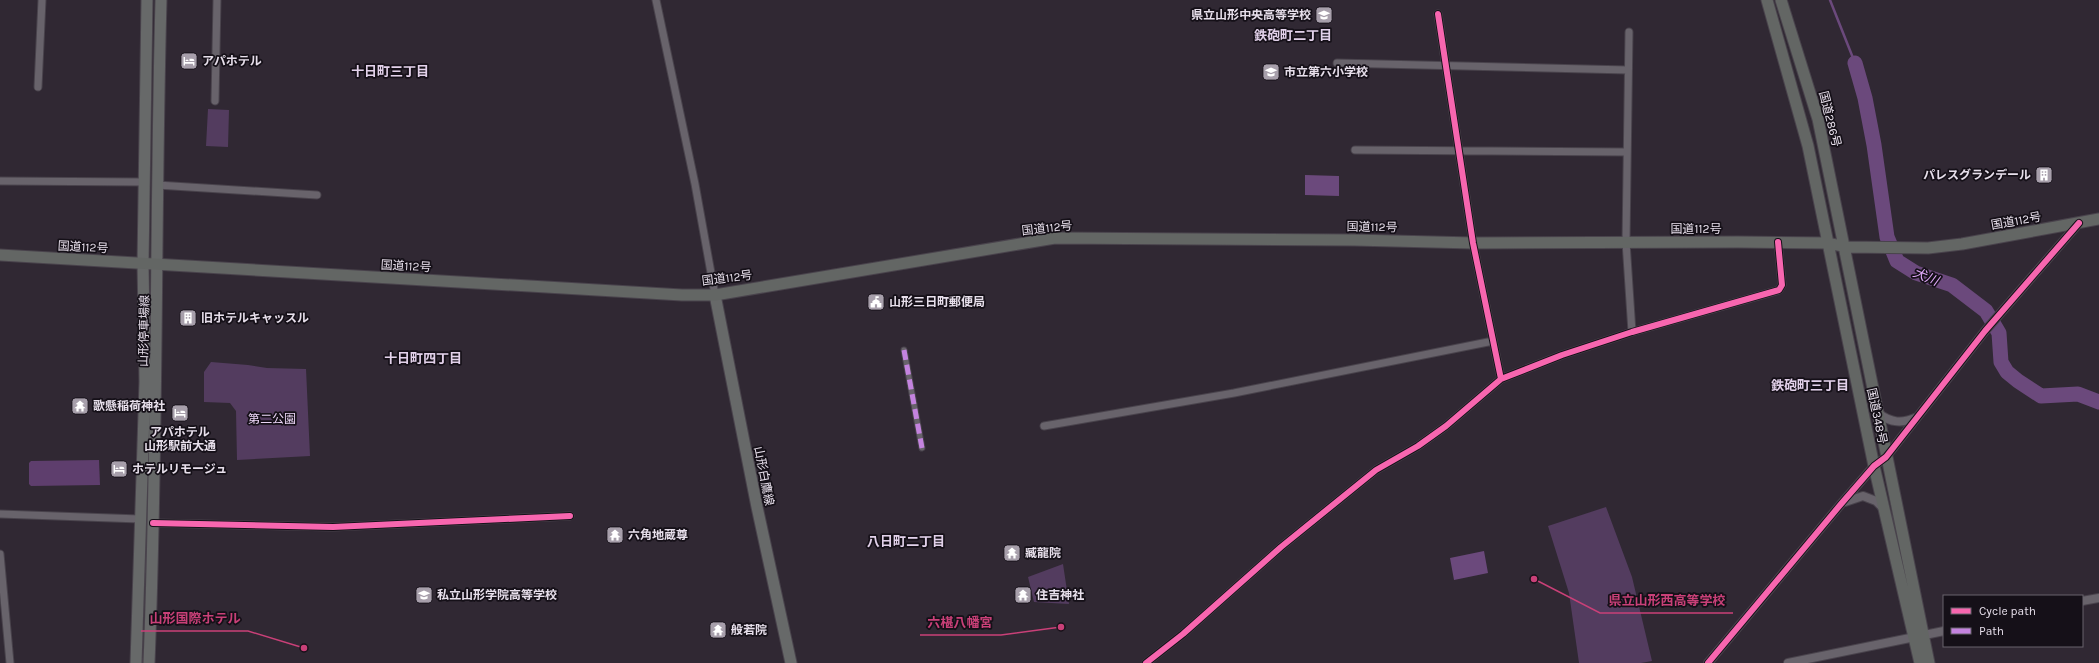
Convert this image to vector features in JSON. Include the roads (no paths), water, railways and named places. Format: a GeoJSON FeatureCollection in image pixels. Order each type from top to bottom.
{"type":"FeatureCollection","features":[{"type":"Feature","properties":{"kind":"highway"},"geometry":{"type":"LineString","coordinates":[[1767,0],[1808,146],[1828,243]]}},
{"type":"Feature","properties":{"kind":"highway","name":"国道286号"},"geometry":{"type":"LineString","coordinates":[[1781,0],[1818,119],[1846,247]]}},
{"type":"Feature","properties":{"kind":"highway","name":"国道112号"},"geometry":{"type":"LineString","coordinates":[[0,255],[682,295],[715,294],[1055,238],[1354,240],[1473,243],[1778,242],[1828,243],[1846,247],[1928,248],[1962,244],[2099,219]]}},
{"type":"Feature","properties":{"kind":"highway","name":"国道348号"},"geometry":{"type":"LineString","coordinates":[[1828,243],[1874,466],[1919,636],[1929,663]]}},
{"type":"Feature","properties":{"kind":"highway","name":"国道348号"},"geometry":{"type":"LineString","coordinates":[[1846,247],[1919,636],[1920,663]]}},
{"type":"Feature","properties":{"kind":"main road","name":"山形停車場線"},"geometry":{"type":"LineString","coordinates":[[136,663],[145,382],[142,264],[147,0]]}},
{"type":"Feature","properties":{"kind":"main road","name":"山形停車場線"},"geometry":{"type":"LineString","coordinates":[[149,663],[158,265],[157,184],[161,0]]}},
{"type":"Feature","properties":{"kind":"main road","name":"山形白鷹線"},"geometry":{"type":"LineString","coordinates":[[715,294],[739,420],[791,663]]}},
{"type":"Feature","properties":{"kind":"street"},"geometry":{"type":"LineString","coordinates":[[38,87],[42,0]]}},
{"type":"Feature","properties":{"kind":"street"},"geometry":{"type":"LineString","coordinates":[[215,101],[217,0]]}},
{"type":"Feature","properties":{"kind":"street"},"geometry":{"type":"LineString","coordinates":[[656,0],[695,184],[715,294]]}},
{"type":"Feature","properties":{"kind":"street"},"geometry":{"type":"LineString","coordinates":[[1438,14],[1473,243],[1501,380]]}},
{"type":"Feature","properties":{"kind":"street"},"geometry":{"type":"LineString","coordinates":[[1629,32],[1626,152],[1626,242],[1632,332]]}},
{"type":"Feature","properties":{"kind":"street"},"geometry":{"type":"LineString","coordinates":[[1337,63],[1628,70]]}},
{"type":"Feature","properties":{"kind":"street"},"geometry":{"type":"LineString","coordinates":[[1355,150],[1626,152]]}},
{"type":"Feature","properties":{"kind":"street"},"geometry":{"type":"LineString","coordinates":[[0,181],[144,182]]}},
{"type":"Feature","properties":{"kind":"street"},"geometry":{"type":"LineString","coordinates":[[157,184],[317,195]]}},
{"type":"Feature","properties":{"kind":"street"},"geometry":{"type":"LineString","coordinates":[[1708,663],[1841,504],[1874,466],[1886,457],[1985,332],[2080,222]]}},
{"type":"Feature","properties":{"kind":"street"},"geometry":{"type":"LineString","coordinates":[[1146,663],[1183,634],[1282,547],[1376,470],[1418,446],[1446,426],[1501,380],[1562,355],[1632,332],[1779,290],[1782,285],[1778,242]]}},
{"type":"Feature","properties":{"kind":"street"},"geometry":{"type":"LineString","coordinates":[[1044,426],[1234,393],[1493,341]]}},
{"type":"Feature","properties":{"kind":"street"},"geometry":{"type":"LineString","coordinates":[[904,350],[922,448]]}},
{"type":"Feature","properties":{"kind":"street"},"geometry":{"type":"LineString","coordinates":[[1878,413],[1890,421],[1897,422],[1910,420],[1919,416]]}},
{"type":"Feature","properties":{"kind":"street"},"geometry":{"type":"LineString","coordinates":[[1841,504],[1863,496],[1876,501],[1886,510]]}},
{"type":"Feature","properties":{"kind":"street"},"geometry":{"type":"LineString","coordinates":[[0,514],[140,520]]}},
{"type":"Feature","properties":{"kind":"street"},"geometry":{"type":"LineString","coordinates":[[153,523],[333,527],[570,516]]}},
{"type":"Feature","properties":{"kind":"street"},"geometry":{"type":"LineString","coordinates":[[0,554],[10,663]]}},
{"type":"Feature","properties":{"kind":"street"},"geometry":{"type":"LineString","coordinates":[[2083,602],[2099,598]]}},
{"type":"Feature","properties":{"kind":"street"},"geometry":{"type":"LineString","coordinates":[[1788,663],[1943,631]]}},
{"type":"Feature","properties":{"kind":"waterway"},"geometry":{"type":"LineString","coordinates":[[1830,0],[1855,63]]}},
{"type":"Feature","properties":{"kind":"waterway","name":"犬川"},"geometry":{"type":"LineString","coordinates":[[1855,63],[1865,98],[1874,145],[1887,237],[1897,261],[1916,273],[1952,285],[1986,311],[1999,333],[2001,362],[2007,372],[2018,381],[2041,396],[2078,394],[2099,402]]}},
{"type":"Feature","properties":{"kind":"place","name":"県立山形中央高等学校"},"geometry":{"type":"Point","coordinates":[1324,15]}},
{"type":"Feature","properties":{"kind":"place","name":"アパホテル"},"geometry":{"type":"Point","coordinates":[189,61]}},
{"type":"Feature","properties":{"kind":"place","name":"市立第六小学校"},"geometry":{"type":"Point","coordinates":[1271,72]}},
{"type":"Feature","properties":{"kind":"place","name":"パレスグランデール"},"geometry":{"type":"Point","coordinates":[2044,175]}},
{"type":"Feature","properties":{"kind":"place","name":"山形三日町郵便局"},"geometry":{"type":"Point","coordinates":[876,302]}},
{"type":"Feature","properties":{"kind":"place","name":"旧ホテルキャッスル"},"geometry":{"type":"Point","coordinates":[188,318]}},
{"type":"Feature","properties":{"kind":"place","name":"歌懸稲荷神社"},"geometry":{"type":"Point","coordinates":[80,406]}},
{"type":"Feature","properties":{"kind":"place","name":"アパホテル 山形駅前大通"},"geometry":{"type":"Point","coordinates":[180,413]}},
{"type":"Feature","properties":{"kind":"place","name":"ホテルリモージュ"},"geometry":{"type":"Point","coordinates":[119,469]}},
{"type":"Feature","properties":{"kind":"place","name":"六角地蔵尊"},"geometry":{"type":"Point","coordinates":[615,535]}},
{"type":"Feature","properties":{"kind":"place","name":"臧龍院"},"geometry":{"type":"Point","coordinates":[1012,553]}},
{"type":"Feature","properties":{"kind":"place","name":"県立山形西高等学校"},"geometry":{"type":"Point","coordinates":[1534,579]}},
{"type":"Feature","properties":{"kind":"place","name":"私立山形学院高等学校"},"geometry":{"type":"Point","coordinates":[424,595]}},
{"type":"Feature","properties":{"kind":"place","name":"住吉神社"},"geometry":{"type":"Point","coordinates":[1023,595]}},
{"type":"Feature","properties":{"kind":"place","name":"六椹八幡宮"},"geometry":{"type":"Point","coordinates":[1061,627]}},
{"type":"Feature","properties":{"kind":"place","name":"般若院"},"geometry":{"type":"Point","coordinates":[718,630]}},
{"type":"Feature","properties":{"kind":"place","name":"山形国際ホテル"},"geometry":{"type":"Point","coordinates":[304,648]}},
{"type":"Feature","properties":{"kind":"district","name":"鉄砲町二丁目"},"geometry":{"type":"Point","coordinates":[1293,35]}},
{"type":"Feature","properties":{"kind":"district","name":"十日町三丁目"},"geometry":{"type":"Point","coordinates":[390,71]}},
{"type":"Feature","properties":{"kind":"district","name":"十日町四丁目"},"geometry":{"type":"Point","coordinates":[423,358]}},
{"type":"Feature","properties":{"kind":"district","name":"鉄砲町三丁目"},"geometry":{"type":"Point","coordinates":[1810,385]}},
{"type":"Feature","properties":{"kind":"district","name":"八日町二丁目"},"geometry":{"type":"Point","coordinates":[906,541]}},
{"type":"Feature","properties":{"kind":"park label","name":"第二公園"},"geometry":{"type":"Point","coordinates":[272,419]}}]}
